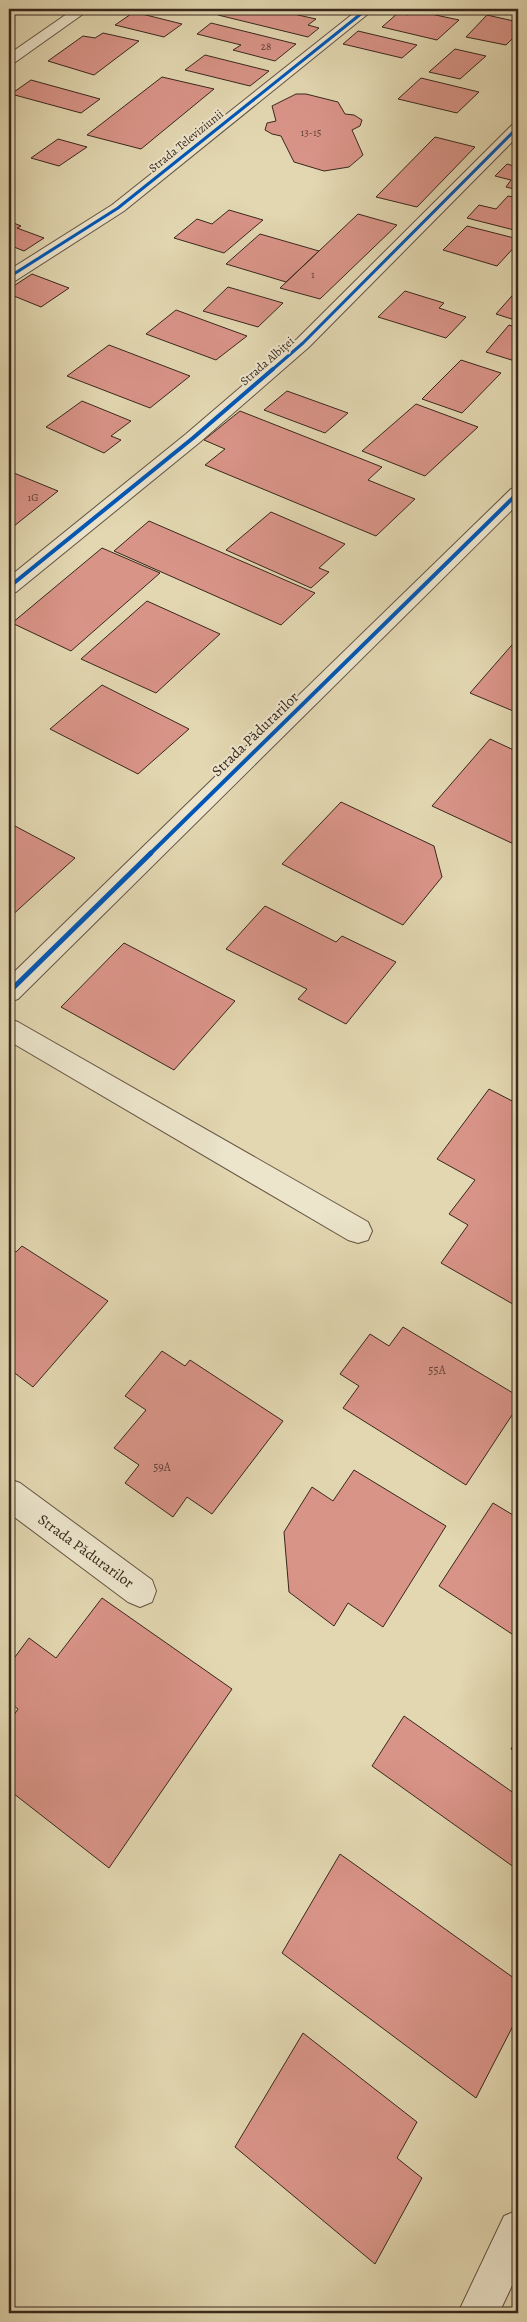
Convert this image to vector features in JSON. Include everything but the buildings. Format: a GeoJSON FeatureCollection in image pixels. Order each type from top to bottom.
{"type":"FeatureCollection","features":[{"type":"Feature","properties":{"kind":"street"},"geometry":{"type":"LineString","coordinates":[[9,60],[83,9]]}},
{"type":"Feature","properties":{"kind":"street","name":"Strada Televiziunii"},"geometry":{"type":"LineString","coordinates":[[9,277],[118,208],[368,9]]}},
{"type":"Feature","properties":{"kind":"street"},"geometry":{"type":"LineString","coordinates":[[513,9],[518,10]]}},
{"type":"Feature","properties":{"kind":"street","name":"Strada Albiței"},"geometry":{"type":"LineString","coordinates":[[9,587],[193,438],[303,343],[518,128]]}},
{"type":"Feature","properties":{"kind":"street","name":"Strada Pădurarilor"},"geometry":{"type":"LineString","coordinates":[[9,992],[518,493]]}},
{"type":"Feature","properties":{"kind":"street"},"geometry":{"type":"LineString","coordinates":[[9,1029],[358,1231]]}},
{"type":"Feature","properties":{"kind":"street","name":"Strada Pădurarilor"},"geometry":{"type":"LineString","coordinates":[[9,1494],[140,1590]]}},
{"type":"Feature","properties":{"kind":"street"},"geometry":{"type":"LineString","coordinates":[[478,2313],[518,2230]]}},
{"type":"Feature","properties":{"kind":"cycle path"},"geometry":{"type":"LineString","coordinates":[[9,277],[118,208],[367,9]]}},
{"type":"Feature","properties":{"kind":"cycle path"},"geometry":{"type":"LineString","coordinates":[[9,587],[193,438],[303,343],[518,127]]}},
{"type":"Feature","properties":{"kind":"cycle path"},"geometry":{"type":"LineString","coordinates":[[9,992],[518,493]]}}]}
